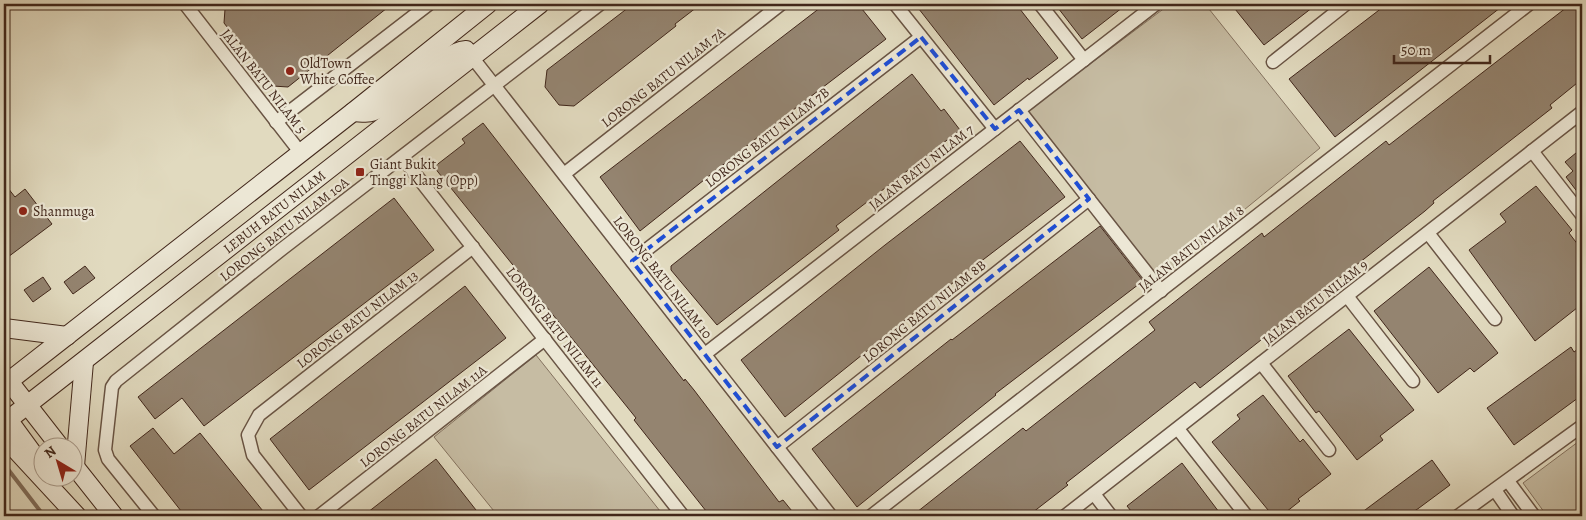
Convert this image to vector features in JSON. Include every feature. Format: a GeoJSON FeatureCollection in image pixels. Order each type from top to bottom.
{"type":"FeatureCollection","features":[{"type":"Feature","properties":{"kind":"main road"},"geometry":{"type":"LineString","coordinates":[[54,438],[28,404],[5,380],[67,336],[488,4]]}},
{"type":"Feature","properties":{"kind":"main road","name":"LEBUH BATU NILAM"},"geometry":{"type":"LineString","coordinates":[[5,424],[28,404],[540,4]]}},
{"type":"Feature","properties":{"kind":"main road"},"geometry":{"type":"LineString","coordinates":[[353,112],[371,113],[388,104],[458,50],[466,50],[472,57]]}},
{"type":"Feature","properties":{"kind":"main road"},"geometry":{"type":"LineString","coordinates":[[4,328],[67,336]]}},
{"type":"Feature","properties":{"kind":"main road"},"geometry":{"type":"LineString","coordinates":[[77,438],[84,362]]}},
{"type":"Feature","properties":{"kind":"main road"},"geometry":{"type":"LineString","coordinates":[[5,424],[32,455]]}},
{"type":"Feature","properties":{"kind":"main road"},"geometry":{"type":"LineString","coordinates":[[5,424],[78,516]]}},
{"type":"Feature","properties":{"kind":"main road"},"geometry":{"type":"LineString","coordinates":[[82,475],[114,516]]}},
{"type":"Feature","properties":{"kind":"main road"},"geometry":{"type":"LineString","coordinates":[[58,488],[78,516]]}},
{"type":"Feature","properties":{"kind":"street"},"geometry":{"type":"LineString","coordinates":[[276,122],[429,4]]}},
{"type":"Feature","properties":{"kind":"street","name":"LORONG BATU NILAM 10A"},"geometry":{"type":"LineString","coordinates":[[154,516],[108,460],[105,450],[112,387],[116,381],[282,249],[600,4]]}},
{"type":"Feature","properties":{"kind":"street","name":"LORONG BATU NILAM 7A"},"geometry":{"type":"LineString","coordinates":[[564,174],[781,4]]}},
{"type":"Feature","properties":{"kind":"street"},"geometry":{"type":"LineString","coordinates":[[895,4],[995,129]]}},
{"type":"Feature","properties":{"kind":"street"},"geometry":{"type":"LineString","coordinates":[[1040,4],[1084,60]]}},
{"type":"Feature","properties":{"kind":"street","name":"JALAN BATU NILAM 7"},"geometry":{"type":"LineString","coordinates":[[705,354],[1156,4]]}},
{"type":"Feature","properties":{"kind":"street"},"geometry":{"type":"LineString","coordinates":[[1273,62],[1346,4]]}},
{"type":"Feature","properties":{"kind":"street","name":"JALAN BATU NILAM 8"},"geometry":{"type":"LineString","coordinates":[[871,516],[1529,4]]}},
{"type":"Feature","properties":{"kind":"street","name":"JALAN BATU NILAM 5"},"geometry":{"type":"LineString","coordinates":[[192,6],[300,152]]}},
{"type":"Feature","properties":{"kind":"street","name":"LORONG BATU NILAM 7B"},"geometry":{"type":"LineString","coordinates":[[632,261],[921,37]]}},
{"type":"Feature","properties":{"kind":"street","name":"LORONG BATU NILAM 10"},"geometry":{"type":"LineString","coordinates":[[472,57],[831,516]]}},
{"type":"Feature","properties":{"kind":"street"},"geometry":{"type":"LineString","coordinates":[[1019,110],[1161,290]]}},
{"type":"Feature","properties":{"kind":"street","name":"JALAN BATU NILAM 9"},"geometry":{"type":"LineString","coordinates":[[1065,516],[1582,112]]}},
{"type":"Feature","properties":{"kind":"street"},"geometry":{"type":"LineString","coordinates":[[1532,151],[1582,215]]}},
{"type":"Feature","properties":{"kind":"street","name":"LORONG BATU NILAM 11"},"geometry":{"type":"LineString","coordinates":[[402,156],[683,516]]}},
{"type":"Feature","properties":{"kind":"street","name":"LORONG BATU NILAM 8B"},"geometry":{"type":"LineString","coordinates":[[777,447],[1089,199]]}},
{"type":"Feature","properties":{"kind":"street"},"geometry":{"type":"LineString","coordinates":[[1428,233],[1495,318]]}},
{"type":"Feature","properties":{"kind":"street","name":"LORONG BATU NILAM 13"},"geometry":{"type":"LineString","coordinates":[[301,516],[253,456],[248,435],[259,415],[473,247]]}},
{"type":"Feature","properties":{"kind":"street"},"geometry":{"type":"LineString","coordinates":[[1347,296],[1413,380]]}},
{"type":"Feature","properties":{"kind":"street","name":"LORONG BATU NILAM 11A"},"geometry":{"type":"LineString","coordinates":[[319,516],[545,339]]}},
{"type":"Feature","properties":{"kind":"street"},"geometry":{"type":"LineString","coordinates":[[1261,363],[1329,450]]}},
{"type":"Feature","properties":{"kind":"street"},"geometry":{"type":"LineString","coordinates":[[1458,516],[1582,426]]}},
{"type":"Feature","properties":{"kind":"street"},"geometry":{"type":"LineString","coordinates":[[1178,428],[1245,514]]}},
{"type":"Feature","properties":{"kind":"street"},"geometry":{"type":"LineString","coordinates":[[1508,481],[1534,516]]}},
{"type":"Feature","properties":{"kind":"street"},"geometry":{"type":"LineString","coordinates":[[1495,490],[1513,516]]}},
{"type":"Feature","properties":{"kind":"street"},"geometry":{"type":"LineString","coordinates":[[1094,494],[1111,516]]}},
{"type":"Feature","properties":{"kind":"highlighted area"},"geometry":{"type":"Polygon","coordinates":[[[921,37],[995,129],[1019,110],[1089,199],[777,447],[632,261],[921,37]]]}},
{"type":"Feature","properties":{"kind":"shaded area"},"geometry":{"type":"Polygon","coordinates":[[[1170,4],[1205,4],[1320,148],[1158,280],[1026,112],[1170,4]]]}},
{"type":"Feature","properties":{"kind":"shaded area"},"geometry":{"type":"Polygon","coordinates":[[[536,355],[664,516],[498,516],[434,437],[536,355]]]}},
{"type":"Feature","properties":{"kind":"shaded area"},"geometry":{"type":"Polygon","coordinates":[[[1582,439],[1582,516],[1547,516],[1523,483],[1582,439]]]}},
{"type":"Feature","properties":{"kind":"building"},"geometry":{"type":"Polygon","coordinates":[[[232,4],[392,4],[288,87],[273,86],[224,23],[225,9],[232,4]]]}},
{"type":"Feature","properties":{"kind":"building"},"geometry":{"type":"Polygon","coordinates":[[[633,4],[701,4],[574,106],[559,105],[545,87],[547,70],[633,4]]]}},
{"type":"Feature","properties":{"kind":"building"},"geometry":{"type":"Polygon","coordinates":[[[825,4],[858,4],[886,39],[763,133],[640,231],[600,177],[825,4]]]}},
{"type":"Feature","properties":{"kind":"building"},"geometry":{"type":"Polygon","coordinates":[[[915,4],[1016,4],[1058,58],[1029,80],[1028,78],[994,105],[915,4]]]}},
{"type":"Feature","properties":{"kind":"building"},"geometry":{"type":"Polygon","coordinates":[[[1055,4],[1127,4],[1082,39],[1055,4]]]}},
{"type":"Feature","properties":{"kind":"building"},"geometry":{"type":"Polygon","coordinates":[[[1231,4],[1317,4],[1264,45],[1231,4]]]}},
{"type":"Feature","properties":{"kind":"building"},"geometry":{"type":"Polygon","coordinates":[[[1387,4],[1505,4],[1335,137],[1289,79],[1387,4]]]}},
{"type":"Feature","properties":{"kind":"building"},"geometry":{"type":"Polygon","coordinates":[[[1571,4],[1582,4],[1582,79],[1550,105],[1552,108],[1433,201],[1434,203],[1425,211],[1200,388],[1195,382],[1066,483],[1068,485],[1028,516],[912,516],[1023,428],[1026,431],[1155,330],[1149,322],[1262,233],[1264,237],[1386,141],[1389,145],[1571,4]]]}},
{"type":"Feature","properties":{"kind":"building"},"geometry":{"type":"Polygon","coordinates":[[[912,74],[941,111],[944,109],[960,130],[836,226],[839,230],[717,325],[671,270],[671,266],[912,74]]]}},
{"type":"Feature","properties":{"kind":"building"},"geometry":{"type":"Polygon","coordinates":[[[483,123],[684,381],[685,379],[694,390],[779,502],[783,500],[796,516],[710,516],[634,420],[636,418],[434,167],[465,143],[462,139],[483,123]]]}},
{"type":"Feature","properties":{"kind":"building"},"geometry":{"type":"Polygon","coordinates":[[[1020,141],[1065,197],[924,305],[785,417],[741,360],[885,245],[1020,141]]]}},
{"type":"Feature","properties":{"kind":"building"},"geometry":{"type":"Polygon","coordinates":[[[1582,148],[1582,198],[1566,177],[1573,171],[1565,162],[1582,148]]]}},
{"type":"Feature","properties":{"kind":"building","name":"Shanmuga"},"geometry":{"type":"Polygon","coordinates":[[[4,183],[15,197],[25,189],[52,224],[4,260],[4,183]]]}},
{"type":"Feature","properties":{"kind":"building"},"geometry":{"type":"Polygon","coordinates":[[[1536,186],[1572,230],[1569,233],[1582,250],[1582,304],[1535,341],[1469,250],[1506,222],[1500,214],[1536,186]]]}},
{"type":"Feature","properties":{"kind":"building"},"geometry":{"type":"Polygon","coordinates":[[[394,198],[434,250],[204,426],[182,398],[155,419],[138,397],[394,198]]]}},
{"type":"Feature","properties":{"kind":"building"},"geometry":{"type":"Polygon","coordinates":[[[1100,226],[1143,281],[995,394],[857,507],[812,449],[951,339],[1100,226]]]}},
{"type":"Feature","properties":{"kind":"building"},"geometry":{"type":"Polygon","coordinates":[[[85,266],[95,278],[73,294],[64,282],[85,266]]]}},
{"type":"Feature","properties":{"kind":"building"},"geometry":{"type":"Polygon","coordinates":[[[1429,267],[1498,353],[1474,372],[1470,368],[1438,393],[1374,311],[1429,267]]]}},
{"type":"Feature","properties":{"kind":"building"},"geometry":{"type":"Polygon","coordinates":[[[43,277],[51,289],[33,302],[24,290],[43,277]]]}},
{"type":"Feature","properties":{"kind":"building"},"geometry":{"type":"Polygon","coordinates":[[[465,286],[506,338],[309,490],[270,439],[465,286]]]}},
{"type":"Feature","properties":{"kind":"building"},"geometry":{"type":"Polygon","coordinates":[[[1349,329],[1414,410],[1380,436],[1383,440],[1357,460],[1319,411],[1316,413],[1288,376],[1349,329]]]}},
{"type":"Feature","properties":{"kind":"building"},"geometry":{"type":"Polygon","coordinates":[[[1582,346],[1582,395],[1514,445],[1487,408],[1571,347],[1574,352],[1582,346]]]}},
{"type":"Feature","properties":{"kind":"building"},"geometry":{"type":"Polygon","coordinates":[[[1263,395],[1300,442],[1303,439],[1331,474],[1298,499],[1300,501],[1281,516],[1273,516],[1212,442],[1240,419],[1237,415],[1263,395]]]}},
{"type":"Feature","properties":{"kind":"building"},"geometry":{"type":"Polygon","coordinates":[[[153,428],[174,454],[200,433],[267,516],[185,516],[130,446],[153,428]]]}},
{"type":"Feature","properties":{"kind":"building"},"geometry":{"type":"Polygon","coordinates":[[[436,459],[476,510],[468,516],[363,516],[436,459]]]}},
{"type":"Feature","properties":{"kind":"building"},"geometry":{"type":"Polygon","coordinates":[[[1432,460],[1450,485],[1407,516],[1357,516],[1432,460]]]}},
{"type":"Feature","properties":{"kind":"building"},"geometry":{"type":"Polygon","coordinates":[[[1182,463],[1222,516],[1135,516],[1127,506],[1182,463]]]}},
{"type":"Feature","properties":{"kind":"waterway"},"geometry":{"type":"LineString","coordinates":[[4,464],[44,516]]}},
{"type":"Feature","properties":{"kind":"place","name":"OldTown White Coffee"},"geometry":{"type":"Point","coordinates":[290,71]}},
{"type":"Feature","properties":{"kind":"place","name":"Giant Bukit Tinggi Klang (Opp)"},"geometry":{"type":"Point","coordinates":[360,172]}},
{"type":"Feature","properties":{"kind":"place","name":"Shanmuga"},"geometry":{"type":"Point","coordinates":[23,211]}}]}
